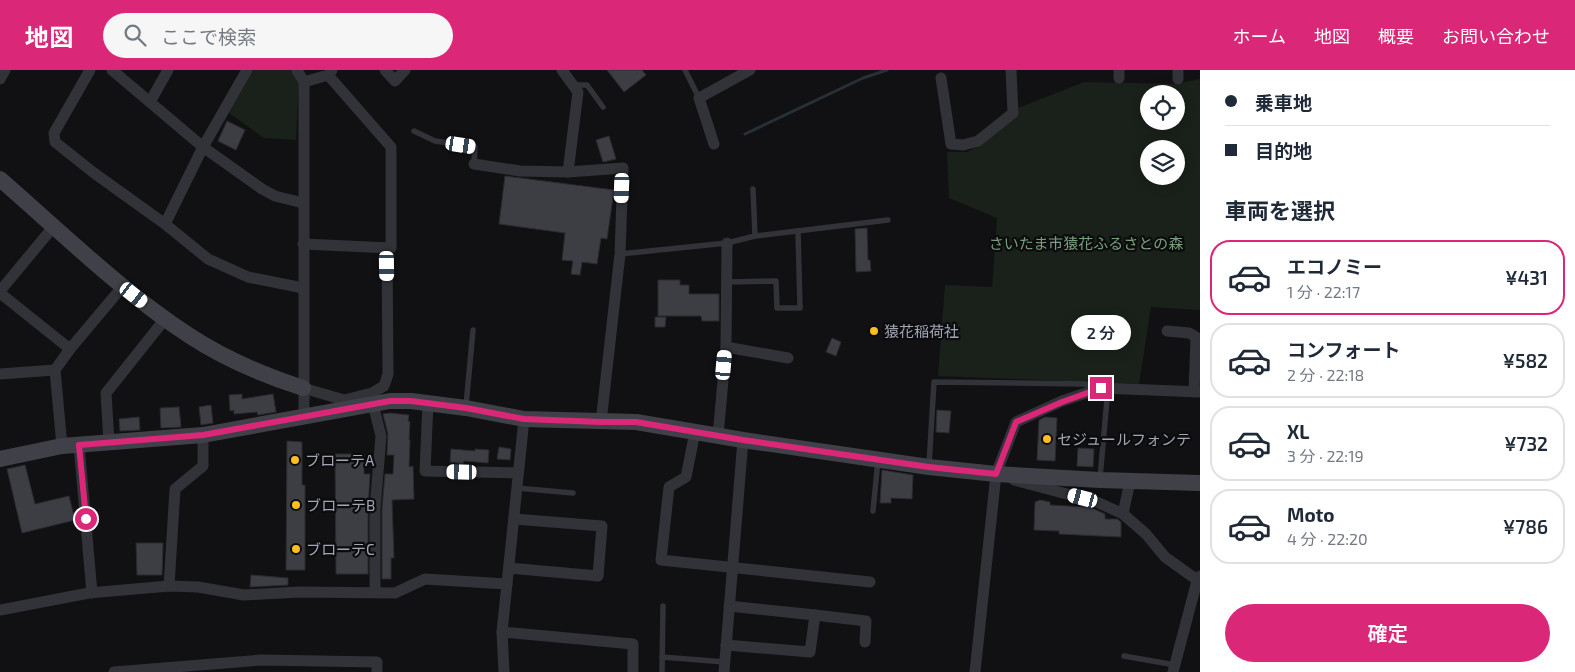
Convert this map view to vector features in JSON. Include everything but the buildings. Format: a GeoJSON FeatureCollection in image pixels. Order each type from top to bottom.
{"type":"FeatureCollection","features":[{"type":"Feature","properties":{"kind":"street"},"geometry":{"type":"LineString","coordinates":[[0,79],[5,70]]}},
{"type":"Feature","properties":{"kind":"street"},"geometry":{"type":"LineString","coordinates":[[90,70],[54,133],[55,142],[94,173],[165,224],[208,259],[248,277],[303,288]]}},
{"type":"Feature","properties":{"kind":"street"},"geometry":{"type":"LineString","coordinates":[[112,70],[203,147],[262,190],[275,196],[303,203]]}},
{"type":"Feature","properties":{"kind":"street"},"geometry":{"type":"LineString","coordinates":[[150,102],[168,70]]}},
{"type":"Feature","properties":{"kind":"street"},"geometry":{"type":"LineString","coordinates":[[165,224],[203,147],[247,70]]}},
{"type":"Feature","properties":{"kind":"street"},"geometry":{"type":"LineString","coordinates":[[297,70],[304,82],[304,416]]}},
{"type":"Feature","properties":{"kind":"street"},"geometry":{"type":"LineString","coordinates":[[385,70],[395,81],[406,70]]}},
{"type":"Feature","properties":{"kind":"street"},"geometry":{"type":"LineString","coordinates":[[562,70],[578,92],[568,172]]}},
{"type":"Feature","properties":{"kind":"street"},"geometry":{"type":"LineString","coordinates":[[714,144],[699,98],[750,70]]}},
{"type":"Feature","properties":{"kind":"street"},"geometry":{"type":"LineString","coordinates":[[941,78],[951,144],[964,146],[978,141],[1013,113],[1011,70]]}},
{"type":"Feature","properties":{"kind":"street"},"geometry":{"type":"LineString","coordinates":[[303,244],[391,248],[391,147],[330,72],[304,82]]}},
{"type":"Feature","properties":{"kind":"street"},"geometry":{"type":"LineString","coordinates":[[474,164],[520,171],[568,172],[622,168],[620,254],[601,422]]}},
{"type":"Feature","properties":{"kind":"street"},"geometry":{"type":"LineString","coordinates":[[0,179],[123,286],[190,337],[226,357],[265,375],[344,400],[372,393],[384,386],[388,374],[387,248]]}},
{"type":"Feature","properties":{"kind":"street"},"geometry":{"type":"LineString","coordinates":[[54,226],[1,290],[70,349]]}},
{"type":"Feature","properties":{"kind":"street"},"geometry":{"type":"LineString","coordinates":[[718,436],[726,347],[727,243]]}},
{"type":"Feature","properties":{"kind":"street"},"geometry":{"type":"LineString","coordinates":[[62,446],[55,370],[70,349],[123,286]]}},
{"type":"Feature","properties":{"kind":"street"},"geometry":{"type":"LineString","coordinates":[[109,442],[106,393],[165,319]]}},
{"type":"Feature","properties":{"kind":"street"},"geometry":{"type":"LineString","coordinates":[[975,672],[996,474],[1016,422],[1062,402],[1104,388],[1197,392],[1196,337],[1190,333],[1167,331]]}},
{"type":"Feature","properties":{"kind":"street"},"geometry":{"type":"LineString","coordinates":[[726,347],[788,358]]}},
{"type":"Feature","properties":{"kind":"street"},"geometry":{"type":"LineString","coordinates":[[0,374],[55,370]]}},
{"type":"Feature","properties":{"kind":"street"},"geometry":{"type":"LineString","coordinates":[[0,459],[62,446],[203,435],[397,401],[466,408],[524,419],[636,422],[743,440],[929,467],[996,474],[1200,483]]}},
{"type":"Feature","properties":{"kind":"street"},"geometry":{"type":"LineString","coordinates":[[428,403],[425,471],[518,473]]}},
{"type":"Feature","properties":{"kind":"street"},"geometry":{"type":"LineString","coordinates":[[374,404],[381,436],[375,509],[376,592]]}},
{"type":"Feature","properties":{"kind":"street"},"geometry":{"type":"LineString","coordinates":[[504,672],[502,632],[524,419]]}},
{"type":"Feature","properties":{"kind":"street"},"geometry":{"type":"LineString","coordinates":[[695,432],[686,477],[669,487],[661,560],[870,582]]}},
{"type":"Feature","properties":{"kind":"street"},"geometry":{"type":"LineString","coordinates":[[169,586],[176,489],[203,466],[203,435]]}},
{"type":"Feature","properties":{"kind":"street"},"geometry":{"type":"LineString","coordinates":[[725,667],[731,567],[743,440]]}},
{"type":"Feature","properties":{"kind":"street"},"geometry":{"type":"LineString","coordinates":[[79,445],[92,593]]}},
{"type":"Feature","properties":{"kind":"street"},"geometry":{"type":"LineString","coordinates":[[996,474],[1097,502],[1123,514],[1146,534],[1165,557],[1199,579],[1174,668]]}},
{"type":"Feature","properties":{"kind":"street"},"geometry":{"type":"LineString","coordinates":[[1123,514],[1130,481]]}},
{"type":"Feature","properties":{"kind":"street"},"geometry":{"type":"LineString","coordinates":[[509,568],[598,576],[602,526],[514,519]]}},
{"type":"Feature","properties":{"kind":"street"},"geometry":{"type":"LineString","coordinates":[[0,610],[92,593],[169,586],[198,587],[244,595],[298,592],[395,592],[425,579],[508,584]]}},
{"type":"Feature","properties":{"kind":"street"},"geometry":{"type":"LineString","coordinates":[[729,606],[866,621],[865,642]]}},
{"type":"Feature","properties":{"kind":"street"},"geometry":{"type":"LineString","coordinates":[[726,645],[810,652],[814,615]]}},
{"type":"Feature","properties":{"kind":"street"},"geometry":{"type":"LineString","coordinates":[[502,632],[633,644],[633,672]]}},
{"type":"Feature","properties":{"kind":"street"},"geometry":{"type":"LineString","coordinates":[[114,672],[203,668],[261,660],[378,662],[377,672]]}},
{"type":"Feature","properties":{"kind":"lane"},"geometry":{"type":"LineString","coordinates":[[685,70],[699,98]]}},
{"type":"Feature","properties":{"kind":"lane"},"geometry":{"type":"LineString","coordinates":[[573,85],[587,85],[603,107]]}},
{"type":"Feature","properties":{"kind":"lane"},"geometry":{"type":"LineString","coordinates":[[414,131],[435,141],[474,147],[474,164]]}},
{"type":"Feature","properties":{"kind":"lane"},"geometry":{"type":"LineString","coordinates":[[753,189],[755,236]]}},
{"type":"Feature","properties":{"kind":"lane"},"geometry":{"type":"LineString","coordinates":[[620,254],[727,243],[755,236],[888,220]]}},
{"type":"Feature","properties":{"kind":"lane"},"geometry":{"type":"LineString","coordinates":[[727,282],[776,281],[777,308],[800,308],[798,231]]}},
{"type":"Feature","properties":{"kind":"lane"},"geometry":{"type":"LineString","coordinates":[[466,408],[473,330]]}},
{"type":"Feature","properties":{"kind":"lane"},"geometry":{"type":"LineString","coordinates":[[929,467],[934,382],[1084,384],[1104,388],[1100,480]]}},
{"type":"Feature","properties":{"kind":"lane"},"geometry":{"type":"LineString","coordinates":[[873,511],[878,459]]}},
{"type":"Feature","properties":{"kind":"lane"},"geometry":{"type":"LineString","coordinates":[[516,488],[573,493]]}},
{"type":"Feature","properties":{"kind":"lane"},"geometry":{"type":"LineString","coordinates":[[662,672],[663,606]]}},
{"type":"Feature","properties":{"kind":"lane"},"geometry":{"type":"LineString","coordinates":[[1124,656],[1174,668]]}},
{"type":"Feature","properties":{"kind":"lane"},"geometry":{"type":"LineString","coordinates":[[662,658],[725,667]]}},
{"type":"Feature","properties":{"kind":"green space"},"geometry":{"type":"Polygon","coordinates":[[[253,70],[294,70],[299,77],[296,140],[264,138],[229,113],[253,70]]]}},
{"type":"Feature","properties":{"kind":"green space","name":"さいたま市猿花ふるさとの森"},"geometry":{"type":"Polygon","coordinates":[[[1200,79],[1200,310],[1151,307],[1139,384],[938,376],[945,285],[992,287],[997,218],[949,198],[947,152],[967,152],[980,145],[1018,108],[1084,82],[1177,84],[1200,79]]]}},
{"type":"Feature","properties":{"kind":"waterway"},"geometry":{"type":"LineString","coordinates":[[745,134],[863,78],[887,70]]}},
{"type":"Feature","properties":{"kind":"place","name":"猿花稲荷社"},"geometry":{"type":"Point","coordinates":[874,331]}},
{"type":"Feature","properties":{"kind":"place","name":"セジュールフォンテ"},"geometry":{"type":"Point","coordinates":[1047,439]}},
{"type":"Feature","properties":{"kind":"place","name":"ブローテA"},"geometry":{"type":"Point","coordinates":[295,460]}},
{"type":"Feature","properties":{"kind":"place","name":"ブローテB"},"geometry":{"type":"Point","coordinates":[296,505]}},
{"type":"Feature","properties":{"kind":"place","name":"ブローテC"},"geometry":{"type":"Point","coordinates":[296,549]}},
{"type":"Feature","properties":{"kind":"route"},"geometry":{"type":"LineString","coordinates":[[86,519],[79,445],[203,435],[390,401],[411,401],[466,408],[524,419],[636,422],[743,440],[929,467],[996,474],[1016,422],[1101,388]]}}]}
